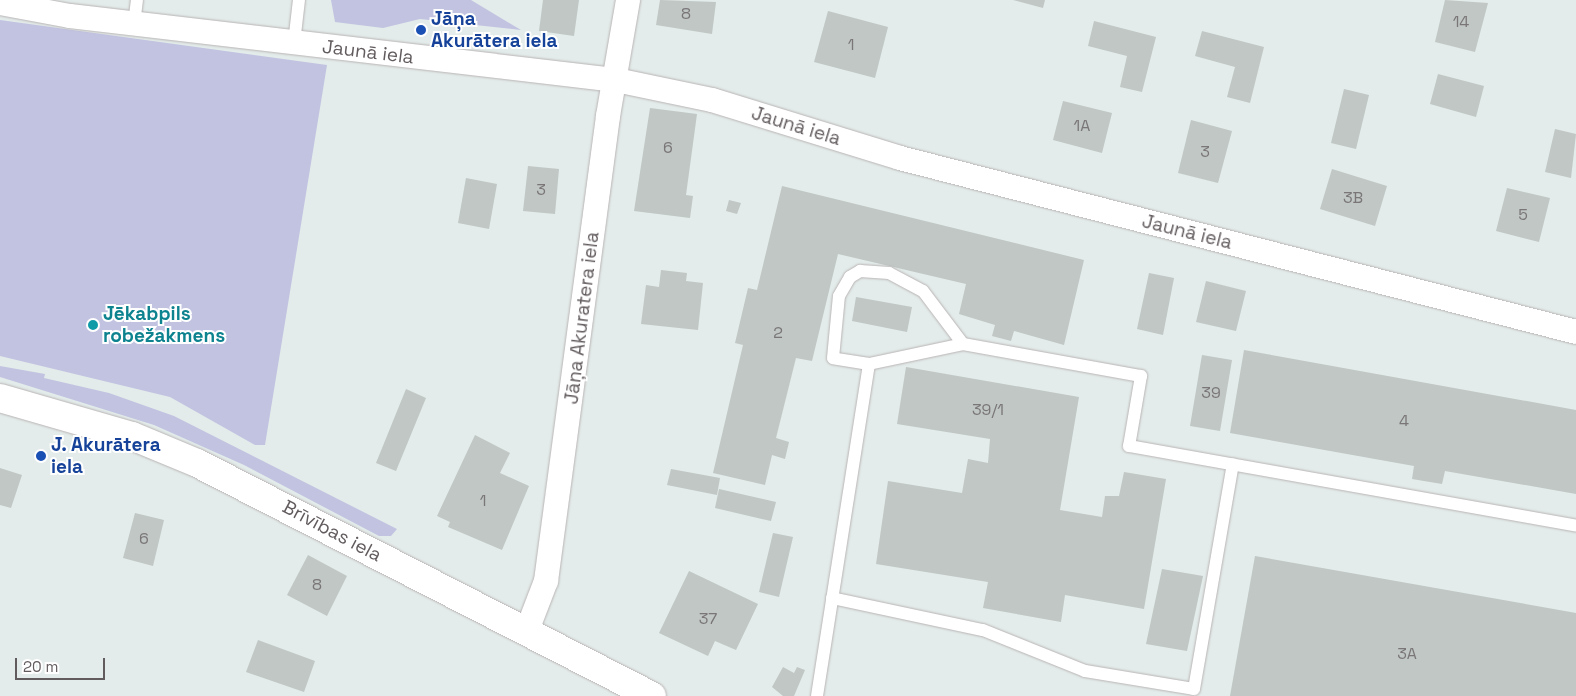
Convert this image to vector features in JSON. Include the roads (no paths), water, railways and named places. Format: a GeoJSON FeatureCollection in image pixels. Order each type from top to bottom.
{"type":"FeatureCollection","features":[{"type":"Feature","properties":{"kind":"main road","name":"Brīvības iela"},"geometry":{"type":"LineString","coordinates":[[0,398],[132,436],[197,463],[652,696]]}},
{"type":"Feature","properties":{"kind":"street","name":"Jāņa Akuratera iela"},"geometry":{"type":"LineString","coordinates":[[526,633],[546,581],[628,0]]}},
{"type":"Feature","properties":{"kind":"street","name":"Jaunā iela"},"geometry":{"type":"LineString","coordinates":[[0,4],[134,24],[616,80],[712,100],[900,158],[1576,332]]}},
{"type":"Feature","properties":{"kind":"lane"},"geometry":{"type":"LineString","coordinates":[[134,24],[137,0]]}},
{"type":"Feature","properties":{"kind":"lane"},"geometry":{"type":"LineString","coordinates":[[294,43],[299,0]]}},
{"type":"Feature","properties":{"kind":"lane"},"geometry":{"type":"LineString","coordinates":[[963,344],[923,291],[889,273],[860,271],[850,277],[839,296],[833,358],[869,364],[963,344],[1141,376],[1129,446],[1576,526]]}},
{"type":"Feature","properties":{"kind":"lane"},"geometry":{"type":"LineString","coordinates":[[817,696],[869,364]]}},
{"type":"Feature","properties":{"kind":"lane"},"geometry":{"type":"LineString","coordinates":[[832,598],[983,630],[1085,671],[1194,690],[1233,464]]}},
{"type":"Feature","properties":{"kind":"place","name":"Jāņa Akurātera iela"},"geometry":{"type":"Point","coordinates":[421,30]}},
{"type":"Feature","properties":{"kind":"place","name":"Jēkabpils robežakmens"},"geometry":{"type":"Point","coordinates":[93,325]}},
{"type":"Feature","properties":{"kind":"place","name":"J. Akurātera iela"},"geometry":{"type":"Point","coordinates":[41,456]}}]}
